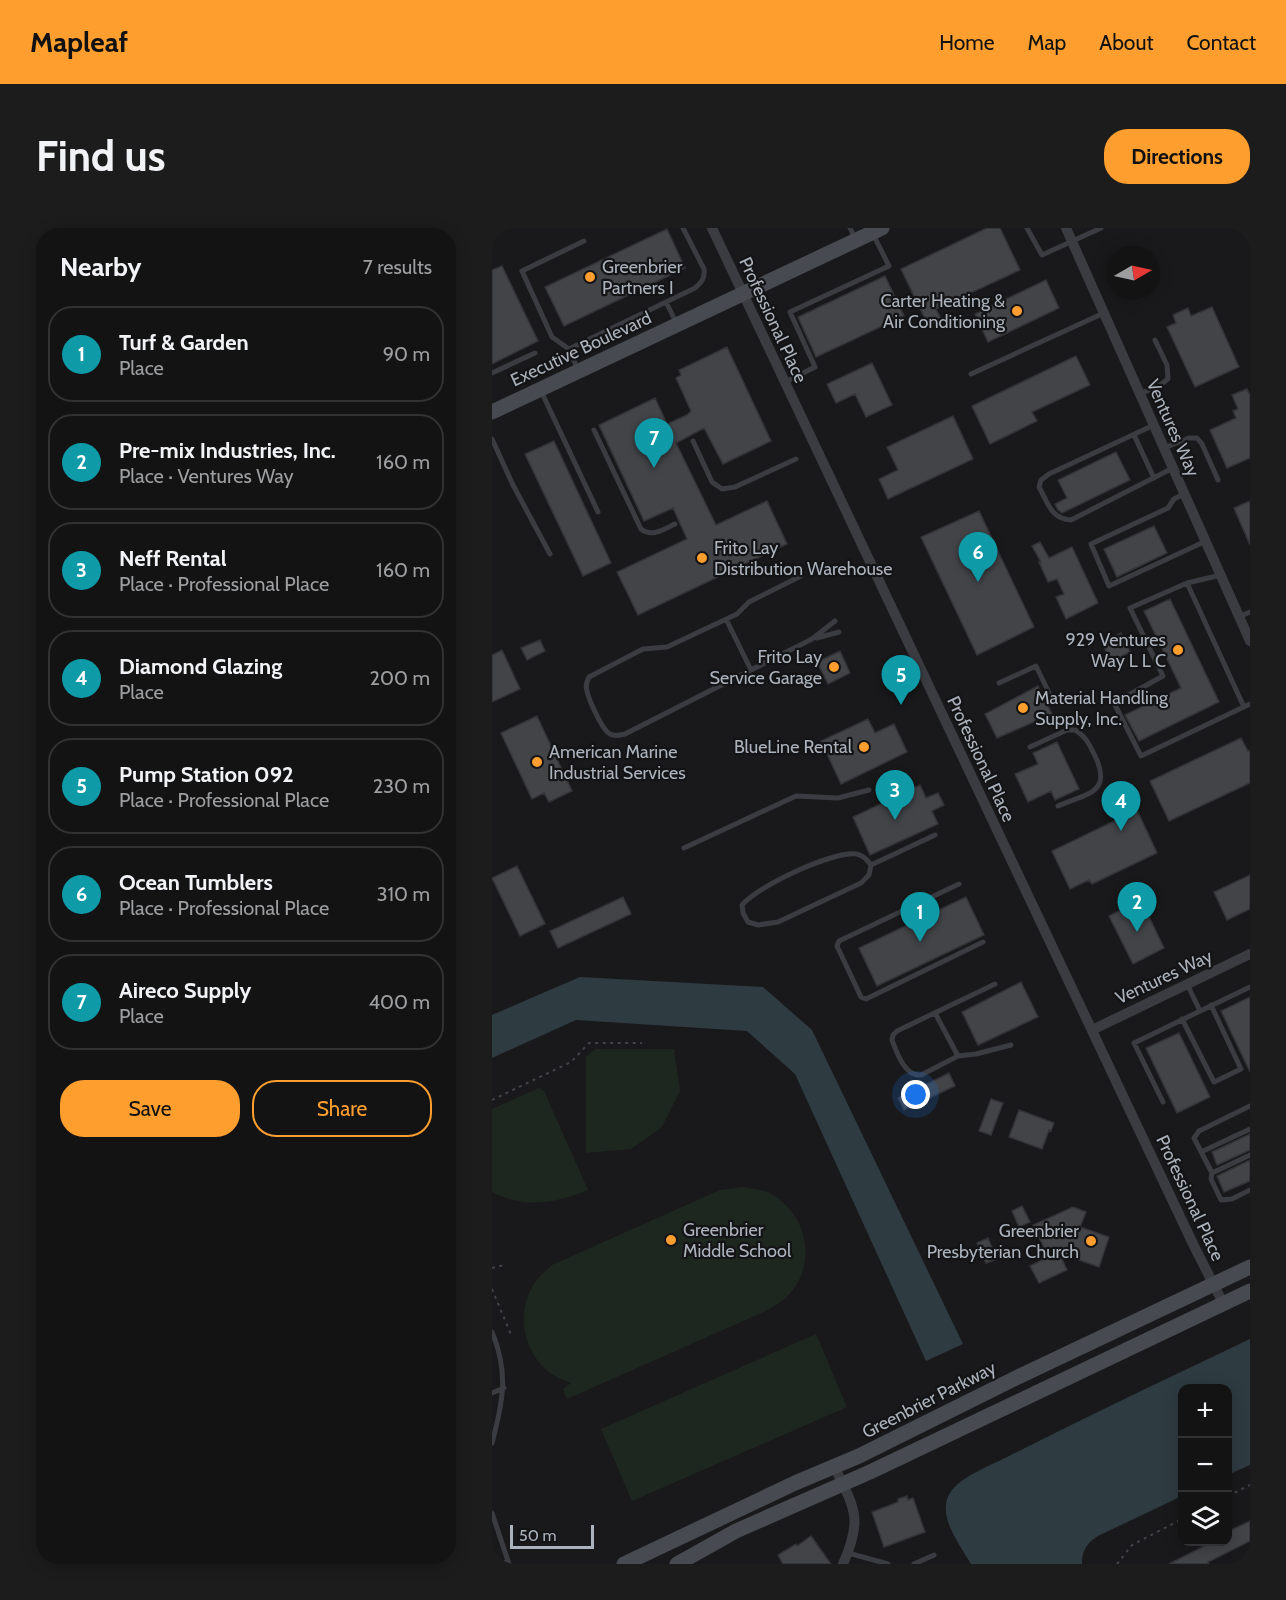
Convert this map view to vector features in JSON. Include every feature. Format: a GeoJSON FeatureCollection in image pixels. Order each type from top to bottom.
{"type":"FeatureCollection","features":[{"type":"Feature","properties":{"kind":"main road","name":"Executive Boulevard"},"geometry":{"type":"LineString","coordinates":[[492,412],[743,294],[853,234],[877,230]]}},
{"type":"Feature","properties":{"kind":"main road","name":"Greenbrier Parkway"},"geometry":{"type":"LineString","coordinates":[[624,1564],[860,1456],[1020,1376],[1250,1267]]}},
{"type":"Feature","properties":{"kind":"main road","name":"Greenbrier Parkway"},"geometry":{"type":"LineString","coordinates":[[677,1564],[700,1558],[736,1531],[842,1484],[1250,1291]]}},
{"type":"Feature","properties":{"kind":"street","name":"Professional Place"},"geometry":{"type":"LineString","coordinates":[[712,228],[1223,1303]]}},
{"type":"Feature","properties":{"kind":"street","name":"Ventures Way"},"geometry":{"type":"LineString","coordinates":[[1066,228],[1250,641]]}},
{"type":"Feature","properties":{"kind":"street","name":"Ventures Way"},"geometry":{"type":"LineString","coordinates":[[1092,1030],[1250,954]]}},
{"type":"Feature","properties":{"kind":"street"},"geometry":{"type":"LineString","coordinates":[[834,1466],[853,1509],[856,1526],[843,1564]]}},
{"type":"Feature","properties":{"kind":"lane"},"geometry":{"type":"LineString","coordinates":[[569,349],[701,283],[705,275],[704,269],[683,228]]}},
{"type":"Feature","properties":{"kind":"lane"},"geometry":{"type":"LineString","coordinates":[[1027,228],[1042,255],[1101,228]]}},
{"type":"Feature","properties":{"kind":"lane"},"geometry":{"type":"LineString","coordinates":[[785,382],[816,367],[790,312],[888,266],[877,230]]}},
{"type":"Feature","properties":{"kind":"lane"},"geometry":{"type":"LineString","coordinates":[[579,371],[569,349],[552,337],[522,271],[584,241]]}},
{"type":"Feature","properties":{"kind":"lane"},"geometry":{"type":"LineString","coordinates":[[666,302],[678,325]]}},
{"type":"Feature","properties":{"kind":"lane"},"geometry":{"type":"LineString","coordinates":[[971,374],[1104,313]]}},
{"type":"Feature","properties":{"kind":"lane"},"geometry":{"type":"LineString","coordinates":[[1140,394],[1161,385],[1168,379],[1167,365],[1155,340]]}},
{"type":"Feature","properties":{"kind":"lane"},"geometry":{"type":"LineString","coordinates":[[492,373],[535,353]]}},
{"type":"Feature","properties":{"kind":"lane"},"geometry":{"type":"LineString","coordinates":[[541,390],[598,512]]}},
{"type":"Feature","properties":{"kind":"lane"},"geometry":{"type":"LineString","coordinates":[[1154,425],[1049,474],[1041,480],[1039,487],[1054,515],[1071,520],[1173,468]]}},
{"type":"Feature","properties":{"kind":"lane"},"geometry":{"type":"LineString","coordinates":[[594,430],[641,529],[649,534],[675,524]]}},
{"type":"Feature","properties":{"kind":"lane"},"geometry":{"type":"LineString","coordinates":[[1134,435],[1154,478]]}},
{"type":"Feature","properties":{"kind":"lane"},"geometry":{"type":"LineString","coordinates":[[1164,448],[1189,438],[1197,438],[1218,480]]}},
{"type":"Feature","properties":{"kind":"lane"},"geometry":{"type":"LineString","coordinates":[[492,439],[513,485],[550,554]]}},
{"type":"Feature","properties":{"kind":"lane"},"geometry":{"type":"LineString","coordinates":[[693,441],[712,482],[722,489],[735,488],[796,459]]}},
{"type":"Feature","properties":{"kind":"lane"},"geometry":{"type":"LineString","coordinates":[[1184,494],[1174,499],[1168,508],[1091,544],[1109,586],[1206,541]]}},
{"type":"Feature","properties":{"kind":"lane"},"geometry":{"type":"LineString","coordinates":[[1187,583],[1247,705],[1141,756],[1114,703],[1163,676],[1130,608],[1187,583],[1221,574]]}},
{"type":"Feature","properties":{"kind":"lane"},"geometry":{"type":"LineString","coordinates":[[801,576],[749,602],[737,614],[667,647],[643,649],[589,677],[586,683],[587,692],[603,726],[609,734],[616,736],[625,734],[813,639],[839,632]]}},
{"type":"Feature","properties":{"kind":"lane"},"geometry":{"type":"LineString","coordinates":[[1239,617],[1250,612]]}},
{"type":"Feature","properties":{"kind":"lane"},"geometry":{"type":"LineString","coordinates":[[726,619],[752,670]]}},
{"type":"Feature","properties":{"kind":"lane"},"geometry":{"type":"LineString","coordinates":[[813,639],[835,621]]}},
{"type":"Feature","properties":{"kind":"lane"},"geometry":{"type":"LineString","coordinates":[[999,683],[1036,666],[1051,697]]}},
{"type":"Feature","properties":{"kind":"lane"},"geometry":{"type":"LineString","coordinates":[[1030,747],[1067,730],[1075,730],[1087,741],[1101,768],[1101,783],[1096,789],[1058,806]]}},
{"type":"Feature","properties":{"kind":"lane"},"geometry":{"type":"LineString","coordinates":[[684,849],[796,796],[838,798],[869,790]]}},
{"type":"Feature","properties":{"kind":"lane"},"geometry":{"type":"LineString","coordinates":[[871,866],[935,835]]}},
{"type":"Feature","properties":{"kind":"lane"},"geometry":{"type":"LineString","coordinates":[[858,855],[866,858],[871,866],[869,875],[861,883],[778,922],[758,925],[748,922],[743,913],[742,905],[760,889],[835,856],[858,855]]}},
{"type":"Feature","properties":{"kind":"lane"},"geometry":{"type":"LineString","coordinates":[[959,884],[838,941],[837,946],[861,997],[866,999],[983,942]]}},
{"type":"Feature","properties":{"kind":"lane"},"geometry":{"type":"LineString","coordinates":[[995,984],[897,1031],[893,1035],[894,1045],[908,1071],[916,1076],[958,1056],[1011,1045]]}},
{"type":"Feature","properties":{"kind":"lane"},"geometry":{"type":"LineString","coordinates":[[1187,984],[1200,1011]]}},
{"type":"Feature","properties":{"kind":"lane"},"geometry":{"type":"LineString","coordinates":[[1163,1102],[1134,1043],[1250,987]]}},
{"type":"Feature","properties":{"kind":"lane"},"geometry":{"type":"LineString","coordinates":[[1182,1019],[1214,1082],[1242,1069],[1211,1005]]}},
{"type":"Feature","properties":{"kind":"lane"},"geometry":{"type":"LineString","coordinates":[[935,1013],[958,1056]]}},
{"type":"Feature","properties":{"kind":"lane"},"geometry":{"type":"LineString","coordinates":[[1250,1106],[1196,1134],[1194,1138],[1212,1173],[1211,1179],[1221,1200],[1232,1199],[1250,1190]]}},
{"type":"Feature","properties":{"kind":"lane"},"geometry":{"type":"LineString","coordinates":[[1201,1152],[1250,1129]]}},
{"type":"Feature","properties":{"kind":"lane"},"geometry":{"type":"LineString","coordinates":[[1212,1173],[1250,1155]]}},
{"type":"Feature","properties":{"kind":"lane"},"geometry":{"type":"LineString","coordinates":[[492,1332],[502,1367],[504,1388],[492,1443]]}},
{"type":"Feature","properties":{"kind":"lane"},"geometry":{"type":"LineString","coordinates":[[492,1393],[504,1388]]}},
{"type":"Feature","properties":{"kind":"lane"},"geometry":{"type":"LineString","coordinates":[[492,1513],[508,1563],[495,1564]]}},
{"type":"Feature","properties":{"kind":"lane"},"geometry":{"type":"LineString","coordinates":[[848,1552],[888,1564]]}},
{"type":"Feature","properties":{"kind":"lane"},"geometry":{"type":"LineString","coordinates":[[914,1564],[934,1555]]}},
{"type":"Feature","properties":{"kind":"path"},"geometry":{"type":"LineString","coordinates":[[492,1100],[571,1062],[589,1043],[642,1043]]}},
{"type":"Feature","properties":{"kind":"path"},"geometry":{"type":"LineString","coordinates":[[492,1268],[504,1265]]}},
{"type":"Feature","properties":{"kind":"path"},"geometry":{"type":"LineString","coordinates":[[492,1289],[512,1337]]}},
{"type":"Feature","properties":{"kind":"path"},"geometry":{"type":"LineString","coordinates":[[1232,1494],[1250,1485]]}},
{"type":"Feature","properties":{"kind":"path"},"geometry":{"type":"LineString","coordinates":[[1117,1564],[1132,1545],[1178,1521]]}},
{"type":"Feature","properties":{"kind":"shaded area"},"geometry":{"type":"Polygon","coordinates":[[[580,977],[763,987],[812,1030],[963,1344],[926,1361],[795,1074],[747,1031],[576,1020],[492,1058],[492,1015],[580,977]]]}},
{"type":"Feature","properties":{"kind":"shaded area"},"geometry":{"type":"Polygon","coordinates":[[[596,1049],[674,1049],[680,1091],[662,1127],[631,1149],[586,1153],[586,1056],[596,1049]]]}},
{"type":"Feature","properties":{"kind":"shaded area"},"geometry":{"type":"Polygon","coordinates":[[[539,1088],[544,1091],[588,1190],[552,1201],[516,1201],[492,1192],[492,1109],[539,1088]]]}},
{"type":"Feature","properties":{"kind":"shaded area"},"geometry":{"type":"Polygon","coordinates":[[[744,1187],[771,1194],[783,1202],[800,1225],[806,1252],[800,1279],[790,1294],[770,1309],[567,1399],[563,1389],[571,1383],[550,1373],[540,1364],[528,1342],[525,1330],[525,1305],[529,1292],[538,1279],[552,1265],[720,1190],[744,1187]]]}},
{"type":"Feature","properties":{"kind":"shaded area"},"geometry":{"type":"Polygon","coordinates":[[[816,1334],[847,1407],[632,1501],[601,1429],[816,1334]]]}},
{"type":"Feature","properties":{"kind":"shaded area"},"geometry":{"type":"Polygon","coordinates":[[[1250,1339],[1250,1465],[1232,1473],[1232,1384],[1178,1384],[1178,1498],[1098,1536],[1086,1547],[1082,1564],[971,1564],[951,1530],[948,1520],[946,1502],[950,1493],[977,1471],[1250,1339]]]}},
{"type":"Feature","properties":{"kind":"building"},"geometry":{"type":"Polygon","coordinates":[[[987,228],[1000,228],[1020,270],[936,309],[942,321],[929,327],[901,269],[987,228]]]}},
{"type":"Feature","properties":{"kind":"building","name":"Greenbrier Partners I"},"geometry":{"type":"Polygon","coordinates":[[[667,229],[685,268],[564,326],[545,287],[667,229]]]}},
{"type":"Feature","properties":{"kind":"building"},"geometry":{"type":"Polygon","coordinates":[[[502,266],[538,341],[492,364],[492,270],[502,266]]]}},
{"type":"Feature","properties":{"kind":"building"},"geometry":{"type":"Polygon","coordinates":[[[885,276],[904,316],[816,357],[798,317],[885,276]]]}},
{"type":"Feature","properties":{"kind":"building","name":"Carter Heating & Air Conditioning"},"geometry":{"type":"Polygon","coordinates":[[[1046,280],[1059,308],[988,342],[975,314],[1046,280]]]}},
{"type":"Feature","properties":{"kind":"building"},"geometry":{"type":"Polygon","coordinates":[[[1212,307],[1239,367],[1195,387],[1167,327],[1176,323],[1173,315],[1188,308],[1191,316],[1212,307]]]}},
{"type":"Feature","properties":{"kind":"building"},"geometry":{"type":"Polygon","coordinates":[[[727,347],[771,441],[723,464],[704,428],[676,443],[716,525],[767,501],[787,544],[638,615],[617,572],[687,539],[673,508],[644,521],[599,425],[655,398],[667,424],[687,415],[691,411],[676,378],[681,375],[679,370],[727,347]]]}},
{"type":"Feature","properties":{"kind":"building"},"geometry":{"type":"Polygon","coordinates":[[[1076,356],[1090,385],[1032,412],[1037,421],[990,444],[972,406],[1076,356]]]}},
{"type":"Feature","properties":{"kind":"building"},"geometry":{"type":"Polygon","coordinates":[[[872,363],[892,405],[866,417],[855,394],[836,403],[827,384],[872,363]]]}},
{"type":"Feature","properties":{"kind":"building"},"geometry":{"type":"Polygon","coordinates":[[[1247,389],[1250,395],[1250,458],[1227,468],[1210,430],[1236,418],[1233,411],[1238,409],[1232,395],[1247,389]]]}},
{"type":"Feature","properties":{"kind":"building"},"geometry":{"type":"Polygon","coordinates":[[[953,416],[973,459],[888,499],[879,479],[898,470],[887,447],[953,416]]]}},
{"type":"Feature","properties":{"kind":"building"},"geometry":{"type":"Polygon","coordinates":[[[554,441],[611,563],[583,576],[525,454],[554,441]]]}},
{"type":"Feature","properties":{"kind":"building"},"geometry":{"type":"Polygon","coordinates":[[[1116,452],[1130,480],[1062,513],[1058,510],[1055,504],[1067,498],[1058,480],[1116,452]]]}},
{"type":"Feature","properties":{"kind":"building"},"geometry":{"type":"Polygon","coordinates":[[[1250,501],[1250,545],[1234,508],[1250,501]]]}},
{"type":"Feature","properties":{"kind":"building"},"geometry":{"type":"Polygon","coordinates":[[[979,511],[1034,627],[977,655],[921,537],[979,511]]]}},
{"type":"Feature","properties":{"kind":"building"},"geometry":{"type":"Polygon","coordinates":[[[1154,526],[1167,553],[1117,577],[1104,549],[1154,526]]]}},
{"type":"Feature","properties":{"kind":"building"},"geometry":{"type":"Polygon","coordinates":[[[1040,542],[1049,558],[1072,547],[1098,603],[1066,619],[1056,597],[1064,594],[1057,579],[1048,582],[1032,546],[1040,542]]]}},
{"type":"Feature","properties":{"kind":"building","name":"929 Ventures Way L L C"},"geometry":{"type":"Polygon","coordinates":[[[1170,599],[1219,702],[1139,741],[1125,715],[1181,688],[1144,611],[1170,599]]]}},
{"type":"Feature","properties":{"kind":"building"},"geometry":{"type":"Polygon","coordinates":[[[1121,633],[1130,652],[1111,662],[1102,642],[1121,633]]]}},
{"type":"Feature","properties":{"kind":"building"},"geometry":{"type":"Polygon","coordinates":[[[540,640],[545,651],[527,660],[521,648],[540,640]]]}},
{"type":"Feature","properties":{"kind":"building"},"geometry":{"type":"Polygon","coordinates":[[[502,650],[520,689],[492,702],[492,655],[502,650]]]}},
{"type":"Feature","properties":{"kind":"building","name":"Frito Lay Service Garage"},"geometry":{"type":"Polygon","coordinates":[[[840,651],[850,673],[828,684],[817,662],[840,651]]]}},
{"type":"Feature","properties":{"kind":"building","name":"Material Handling Supply, Inc."},"geometry":{"type":"Polygon","coordinates":[[[1038,686],[1052,714],[997,738],[985,714],[1038,686]]]}},
{"type":"Feature","properties":{"kind":"building","name":"American Marine Industrial Services"},"geometry":{"type":"Polygon","coordinates":[[[537,716],[572,791],[549,802],[544,793],[532,799],[501,733],[537,716]]]}},
{"type":"Feature","properties":{"kind":"building","name":"BlueLine Rental"},"geometry":{"type":"Polygon","coordinates":[[[868,719],[875,733],[894,724],[907,752],[841,784],[821,741],[868,719]]]}},
{"type":"Feature","properties":{"kind":"building"},"geometry":{"type":"Polygon","coordinates":[[[1241,738],[1248,751],[1250,750],[1250,783],[1169,821],[1150,781],[1241,738]]]}},
{"type":"Feature","properties":{"kind":"building"},"geometry":{"type":"Polygon","coordinates":[[[1057,742],[1079,789],[1055,800],[1051,791],[1028,802],[1015,774],[1038,764],[1033,753],[1057,742]]]}},
{"type":"Feature","properties":{"kind":"building"},"geometry":{"type":"Polygon","coordinates":[[[920,785],[926,798],[938,793],[944,805],[932,811],[938,824],[870,855],[853,817],[920,785]]]}},
{"type":"Feature","properties":{"kind":"building"},"geometry":{"type":"Polygon","coordinates":[[[1137,810],[1157,853],[1092,884],[1089,880],[1070,889],[1052,851],[1137,810]]]}},
{"type":"Feature","properties":{"kind":"building"},"geometry":{"type":"Polygon","coordinates":[[[517,866],[545,924],[520,936],[492,878],[517,866]]]}},
{"type":"Feature","properties":{"kind":"building"},"geometry":{"type":"Polygon","coordinates":[[[1250,875],[1250,909],[1227,920],[1214,892],[1250,875]]]}},
{"type":"Feature","properties":{"kind":"building"},"geometry":{"type":"Polygon","coordinates":[[[623,897],[631,914],[558,948],[550,931],[623,897]]]}},
{"type":"Feature","properties":{"kind":"building"},"geometry":{"type":"Polygon","coordinates":[[[966,897],[984,935],[877,986],[859,948],[966,897]]]}},
{"type":"Feature","properties":{"kind":"building"},"geometry":{"type":"Polygon","coordinates":[[[1141,900],[1164,948],[1133,964],[1109,916],[1141,900]]]}},
{"type":"Feature","properties":{"kind":"building"},"geometry":{"type":"Polygon","coordinates":[[[1021,982],[1038,1017],[978,1045],[962,1012],[1021,982]]]}},
{"type":"Feature","properties":{"kind":"building"},"geometry":{"type":"Polygon","coordinates":[[[1250,997],[1250,1072],[1221,1011],[1250,997]]]}},
{"type":"Feature","properties":{"kind":"building"},"geometry":{"type":"Polygon","coordinates":[[[1179,1033],[1210,1097],[1177,1113],[1146,1048],[1179,1033]]]}},
{"type":"Feature","properties":{"kind":"building"},"geometry":{"type":"Polygon","coordinates":[[[949,1073],[955,1086],[904,1110],[898,1098],[949,1073]]]}},
{"type":"Feature","properties":{"kind":"building"},"geometry":{"type":"Polygon","coordinates":[[[991,1099],[1003,1103],[991,1135],[979,1131],[991,1099]]]}},
{"type":"Feature","properties":{"kind":"building"},"geometry":{"type":"Polygon","coordinates":[[[1019,1110],[1054,1123],[1042,1149],[1009,1137],[1019,1110]]]}},
{"type":"Feature","properties":{"kind":"building"},"geometry":{"type":"Polygon","coordinates":[[[1250,1134],[1250,1150],[1217,1165],[1212,1152],[1250,1134]]]}},
{"type":"Feature","properties":{"kind":"building"},"geometry":{"type":"Polygon","coordinates":[[[1250,1160],[1250,1181],[1224,1192],[1217,1176],[1250,1160]]]}},
{"type":"Feature","properties":{"kind":"building"},"geometry":{"type":"Polygon","coordinates":[[[1022,1206],[1030,1222],[1019,1227],[1012,1211],[1022,1206]]]}},
{"type":"Feature","properties":{"kind":"building","name":"Greenbrier Presbyterian Church"},"geometry":{"type":"Polygon","coordinates":[[[1073,1207],[1086,1212],[1080,1227],[1109,1237],[1099,1267],[1059,1253],[1067,1270],[1039,1283],[1030,1266],[1042,1260],[1039,1255],[1046,1252],[1033,1225],[1073,1207]]]}},
{"type":"Feature","properties":{"kind":"building"},"geometry":{"type":"Polygon","coordinates":[[[988,1238],[997,1259],[986,1263],[977,1243],[988,1238]]]}},
{"type":"Feature","properties":{"kind":"building"},"geometry":{"type":"Polygon","coordinates":[[[907,1496],[908,1500],[913,1498],[925,1532],[884,1547],[872,1512],[907,1496]]]}},
{"type":"Feature","properties":{"kind":"building"},"geometry":{"type":"Polygon","coordinates":[[[1250,1521],[1250,1541],[1208,1562],[1209,1564],[1169,1564],[1204,1546],[1232,1546],[1232,1530],[1250,1521]]]}},
{"type":"Feature","properties":{"kind":"building"},"geometry":{"type":"Polygon","coordinates":[[[811,1536],[831,1564],[783,1564],[778,1555],[811,1536]]]}},
{"type":"Feature","properties":{"kind":"place","name":"Greenbrier Partners I"},"geometry":{"type":"Point","coordinates":[590,277]}},
{"type":"Feature","properties":{"kind":"place","name":"Carter Heating & Air Conditioning"},"geometry":{"type":"Point","coordinates":[1017,311]}},
{"type":"Feature","properties":{"kind":"place","name":"Aireco Supply"},"geometry":{"type":"Point","coordinates":[654,468]}},
{"type":"Feature","properties":{"kind":"place","name":"Frito Lay Distribution Warehouse"},"geometry":{"type":"Point","coordinates":[702,558]}},
{"type":"Feature","properties":{"kind":"place","name":"Ocean Tumblers"},"geometry":{"type":"Point","coordinates":[978,582]}},
{"type":"Feature","properties":{"kind":"place","name":"929 Ventures Way L L C"},"geometry":{"type":"Point","coordinates":[1178,650]}},
{"type":"Feature","properties":{"kind":"place","name":"Frito Lay Service Garage"},"geometry":{"type":"Point","coordinates":[834,667]}},
{"type":"Feature","properties":{"kind":"place","name":"Pump Station 092"},"geometry":{"type":"Point","coordinates":[901,705]}},
{"type":"Feature","properties":{"kind":"place","name":"Material Handling Supply, Inc."},"geometry":{"type":"Point","coordinates":[1023,708]}},
{"type":"Feature","properties":{"kind":"place","name":"BlueLine Rental"},"geometry":{"type":"Point","coordinates":[864,747]}},
{"type":"Feature","properties":{"kind":"place","name":"American Marine Industrial Services"},"geometry":{"type":"Point","coordinates":[537,762]}},
{"type":"Feature","properties":{"kind":"place","name":"Neff Rental"},"geometry":{"type":"Point","coordinates":[895,820]}},
{"type":"Feature","properties":{"kind":"place","name":"Diamond Glazing"},"geometry":{"type":"Point","coordinates":[1121,831]}},
{"type":"Feature","properties":{"kind":"place","name":"Pre-mix Industries, Inc."},"geometry":{"type":"Point","coordinates":[1137,932]}},
{"type":"Feature","properties":{"kind":"place","name":"Turf & Garden"},"geometry":{"type":"Point","coordinates":[920,942]}},
{"type":"Feature","properties":{"kind":"place","name":"Greenbrier Middle School"},"geometry":{"type":"Point","coordinates":[671,1240]}},
{"type":"Feature","properties":{"kind":"place","name":"Greenbrier Presbyterian Church"},"geometry":{"type":"Point","coordinates":[1091,1241]}}]}
